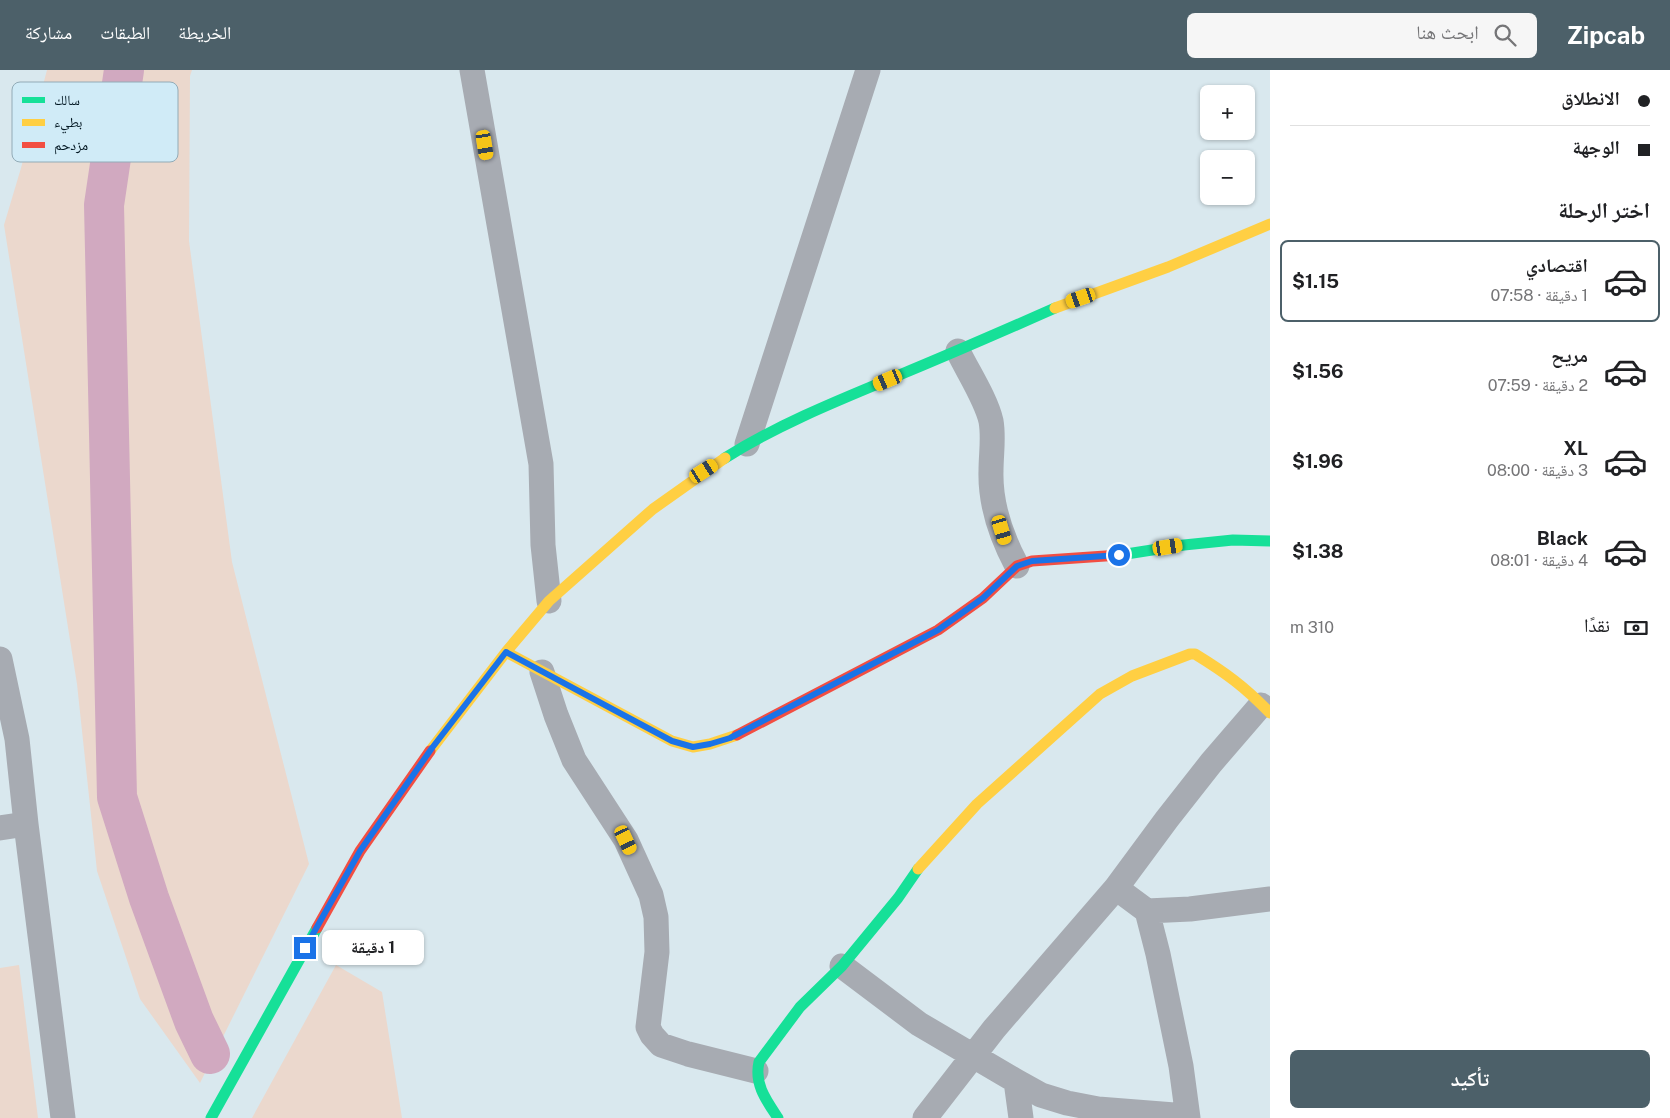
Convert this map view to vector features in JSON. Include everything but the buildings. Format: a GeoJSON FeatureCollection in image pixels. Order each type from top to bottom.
{"type":"FeatureCollection","features":[{"type":"Feature","properties":{"kind":"street"},"geometry":{"type":"LineString","coordinates":[[472,70],[541,464],[543,546],[549,601]]}},
{"type":"Feature","properties":{"kind":"street"},"geometry":{"type":"LineString","coordinates":[[746,444],[868,70]]}},
{"type":"Feature","properties":{"kind":"street"},"geometry":{"type":"LineString","coordinates":[[211,1118],[360,851],[432,748],[506,652],[549,601],[653,509],[704,471],[746,444],[818,409],[958,351],[1063,304],[1168,268],[1270,224]]}},
{"type":"Feature","properties":{"kind":"street"},"geometry":{"type":"LineString","coordinates":[[958,351],[990,418],[994,437],[991,472],[994,500],[1006,544],[1017,566]]}},
{"type":"Feature","properties":{"kind":"street"},"geometry":{"type":"LineString","coordinates":[[506,652],[672,741],[693,747],[730,738],[938,630],[983,598],[1017,566],[1032,561],[1119,555],[1233,540],[1270,541]]}},
{"type":"Feature","properties":{"kind":"street"},"geometry":{"type":"LineString","coordinates":[[778,1118],[759,1089],[756,1071],[759,1062],[800,1007],[842,966],[898,898],[922,864],[977,804],[1100,694],[1117,683],[1153,666],[1190,654],[1195,654],[1228,674],[1251,693],[1266,709],[1211,763],[1116,888],[973,1055],[925,1118]]}},
{"type":"Feature","properties":{"kind":"street"},"geometry":{"type":"LineString","coordinates":[[0,659],[17,739],[63,1118]]}},
{"type":"Feature","properties":{"kind":"street"},"geometry":{"type":"LineString","coordinates":[[542,672],[574,760],[626,840],[651,895],[656,917],[657,952],[648,1027],[652,1035],[661,1045],[688,1054],[756,1071]]}},
{"type":"Feature","properties":{"kind":"street"},"geometry":{"type":"LineString","coordinates":[[0,828],[26,824]]}},
{"type":"Feature","properties":{"kind":"street"},"geometry":{"type":"LineString","coordinates":[[842,966],[919,1024],[1016,1081],[1042,1094],[1067,1103],[1090,1108],[1188,1117],[1181,1066],[1158,954],[1147,911],[1116,888]]}},
{"type":"Feature","properties":{"kind":"street"},"geometry":{"type":"LineString","coordinates":[[1147,911],[1190,909],[1270,899]]}},
{"type":"Feature","properties":{"kind":"street"},"geometry":{"type":"LineString","coordinates":[[1016,1081],[1021,1118]]}},
{"type":"Feature","properties":{"kind":"shaded area"},"geometry":{"type":"Polygon","coordinates":[[[47,70],[192,70],[190,76],[189,241],[232,562],[309,864],[200,1083],[140,999],[97,871],[77,684],[4,225],[23,162],[178,162],[178,82],[44,82],[47,70]]]}},
{"type":"Feature","properties":{"kind":"shaded area"},"geometry":{"type":"Polygon","coordinates":[[[19,965],[38,1118],[0,1118],[0,968],[19,965]]]}},
{"type":"Feature","properties":{"kind":"shaded area"},"geometry":{"type":"Polygon","coordinates":[[[336,965],[382,992],[402,1118],[252,1118],[336,965]]]}},
{"type":"Feature","properties":{"kind":"waterway"},"geometry":{"type":"LineString","coordinates":[[122,82],[124,70]]}},
{"type":"Feature","properties":{"kind":"waterway"},"geometry":{"type":"LineString","coordinates":[[110,162],[104,205],[117,797],[149,898],[194,1021],[210,1054]]}},
{"type":"Feature","properties":{"kind":"traffic: fast"},"geometry":{"type":"LineString","coordinates":[[725,458],[766,434],[810,413],[1055,308]]}},
{"type":"Feature","properties":{"kind":"traffic: fast"},"geometry":{"type":"LineString","coordinates":[[1120,555],[1233,540],[1270,541]]}},
{"type":"Feature","properties":{"kind":"traffic: fast"},"geometry":{"type":"LineString","coordinates":[[778,1118],[762,1092],[758,1078],[759,1062],[800,1007],[842,966],[898,898],[918,869]]}},
{"type":"Feature","properties":{"kind":"traffic: fast"},"geometry":{"type":"LineString","coordinates":[[211,1118],[317,928]]}},
{"type":"Feature","properties":{"kind":"traffic: slow"},"geometry":{"type":"LineString","coordinates":[[1055,308],[1168,267],[1270,224]]}},
{"type":"Feature","properties":{"kind":"traffic: slow"},"geometry":{"type":"LineString","coordinates":[[430,751],[506,652],[549,601],[653,509],[725,458]]}},
{"type":"Feature","properties":{"kind":"traffic: slow"},"geometry":{"type":"LineString","coordinates":[[506,652],[672,741],[693,747],[710,744],[737,735]]}},
{"type":"Feature","properties":{"kind":"traffic: slow"},"geometry":{"type":"LineString","coordinates":[[918,869],[977,804],[1100,694],[1132,676],[1190,654],[1195,654],[1235,681],[1270,713]]}},
{"type":"Feature","properties":{"kind":"traffic: jam"},"geometry":{"type":"LineString","coordinates":[[737,735],[938,630],[983,598],[1017,566],[1032,561],[1120,555]]}},
{"type":"Feature","properties":{"kind":"traffic: jam"},"geometry":{"type":"LineString","coordinates":[[317,928],[360,851],[430,751]]}},
{"type":"Feature","properties":{"kind":"route"},"geometry":{"type":"LineString","coordinates":[[305,948],[360,851],[432,748],[506,652],[672,741],[693,747],[730,738],[938,630],[983,598],[1017,566],[1032,561],[1119,555]]}}]}
